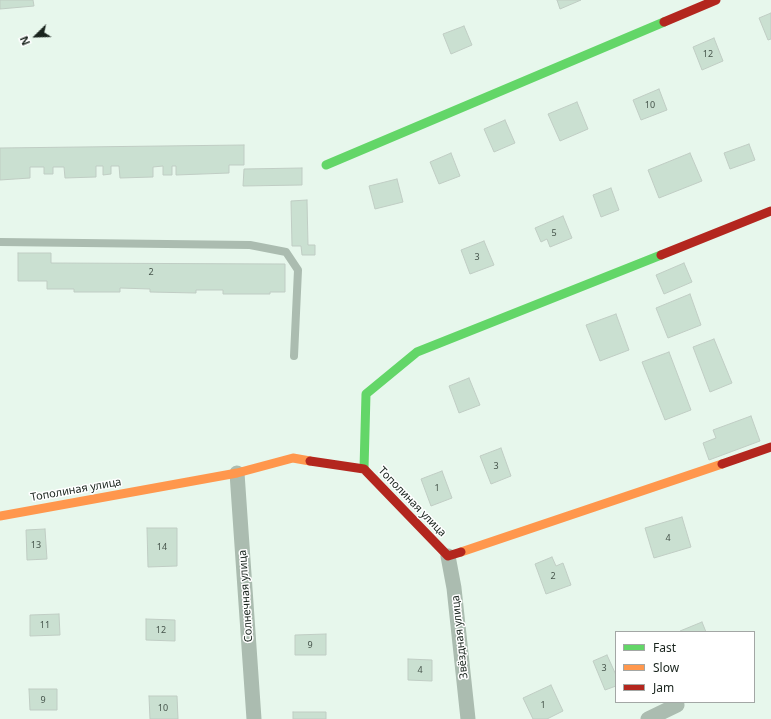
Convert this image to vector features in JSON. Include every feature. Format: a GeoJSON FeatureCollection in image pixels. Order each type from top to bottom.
{"type":"FeatureCollection","features":[{"type":"Feature","properties":{"kind":"street"},"geometry":{"type":"LineString","coordinates":[[326,166],[716,0]]}},
{"type":"Feature","properties":{"kind":"street"},"geometry":{"type":"LineString","coordinates":[[364,469],[366,394],[417,352],[771,211]]}},
{"type":"Feature","properties":{"kind":"street"},"geometry":{"type":"LineString","coordinates":[[448,556],[771,447]]}},
{"type":"Feature","properties":{"kind":"street","name":"Тополиная улица"},"geometry":{"type":"LineString","coordinates":[[0,516],[237,473],[293,458],[364,469],[448,556]]}},
{"type":"Feature","properties":{"kind":"street","name":"Солнечная улица"},"geometry":{"type":"LineString","coordinates":[[237,473],[254,719]]}},
{"type":"Feature","properties":{"kind":"street","name":"Звёздная улица"},"geometry":{"type":"LineString","coordinates":[[448,556],[454,588],[468,719]]}},
{"type":"Feature","properties":{"kind":"street"},"geometry":{"type":"LineString","coordinates":[[648,719],[677,705]]}},
{"type":"Feature","properties":{"kind":"lane"},"geometry":{"type":"LineString","coordinates":[[0,242],[250,245],[286,252],[298,270],[294,356]]}},
{"type":"Feature","properties":{"kind":"building"},"geometry":{"type":"Polygon","coordinates":[[[0,0],[33,0],[34,6],[0,9],[0,0]]]}},
{"type":"Feature","properties":{"kind":"building"},"geometry":{"type":"Polygon","coordinates":[[[557,0],[581,0],[560,9],[557,0]]]}},
{"type":"Feature","properties":{"kind":"building"},"geometry":{"type":"Polygon","coordinates":[[[771,13],[771,39],[768,40],[759,18],[771,13]]]}},
{"type":"Feature","properties":{"kind":"building"},"geometry":{"type":"Polygon","coordinates":[[[464,26],[472,45],[451,54],[443,34],[464,26]]]}},
{"type":"Feature","properties":{"kind":"building"},"geometry":{"type":"Polygon","coordinates":[[[714,38],[723,61],[702,70],[693,47],[714,38]]]}},
{"type":"Feature","properties":{"kind":"building"},"geometry":{"type":"Polygon","coordinates":[[[659,89],[667,110],[641,120],[633,100],[659,89]]]}},
{"type":"Feature","properties":{"kind":"building"},"geometry":{"type":"Polygon","coordinates":[[[577,102],[588,129],[560,141],[548,114],[577,102]]]}},
{"type":"Feature","properties":{"kind":"building"},"geometry":{"type":"Polygon","coordinates":[[[505,120],[515,143],[494,152],[484,129],[505,120]]]}},
{"type":"Feature","properties":{"kind":"building"},"geometry":{"type":"Polygon","coordinates":[[[749,144],[755,160],[730,169],[724,153],[749,144]]]}},
{"type":"Feature","properties":{"kind":"building"},"geometry":{"type":"Polygon","coordinates":[[[244,145],[244,165],[229,165],[229,173],[176,175],[176,166],[172,166],[172,175],[163,175],[163,166],[153,167],[153,177],[120,178],[119,166],[111,166],[111,174],[103,175],[103,166],[96,166],[96,177],[65,178],[64,167],[53,167],[53,174],[44,174],[44,167],[30,167],[30,178],[0,180],[0,148],[244,145]]]}},
{"type":"Feature","properties":{"kind":"building"},"geometry":{"type":"Polygon","coordinates":[[[451,153],[460,176],[439,184],[430,162],[451,153]]]}},
{"type":"Feature","properties":{"kind":"building"},"geometry":{"type":"Polygon","coordinates":[[[690,153],[702,181],[659,198],[648,170],[690,153]]]}},
{"type":"Feature","properties":{"kind":"building"},"geometry":{"type":"Polygon","coordinates":[[[302,168],[302,185],[243,186],[244,169],[302,168]]]}},
{"type":"Feature","properties":{"kind":"building"},"geometry":{"type":"Polygon","coordinates":[[[397,179],[403,202],[375,209],[369,186],[397,179]]]}},
{"type":"Feature","properties":{"kind":"building"},"geometry":{"type":"Polygon","coordinates":[[[611,188],[619,210],[601,217],[593,195],[611,188]]]}},
{"type":"Feature","properties":{"kind":"building"},"geometry":{"type":"Polygon","coordinates":[[[307,200],[308,245],[315,245],[315,255],[302,255],[301,246],[292,246],[291,201],[307,200]]]}},
{"type":"Feature","properties":{"kind":"building"},"geometry":{"type":"Polygon","coordinates":[[[563,216],[572,238],[550,247],[547,239],[541,242],[535,228],[563,216]]]}},
{"type":"Feature","properties":{"kind":"building"},"geometry":{"type":"Polygon","coordinates":[[[484,241],[494,265],[470,274],[461,250],[484,241]]]}},
{"type":"Feature","properties":{"kind":"building"},"geometry":{"type":"Polygon","coordinates":[[[18,253],[51,253],[51,263],[285,264],[285,292],[270,292],[270,294],[223,294],[223,290],[196,290],[196,293],[150,292],[150,289],[120,288],[120,292],[74,292],[74,289],[47,289],[47,281],[18,281],[18,253]]]}},
{"type":"Feature","properties":{"kind":"building"},"geometry":{"type":"Polygon","coordinates":[[[684,263],[692,282],[664,294],[656,275],[684,263]]]}},
{"type":"Feature","properties":{"kind":"building"},"geometry":{"type":"Polygon","coordinates":[[[690,294],[701,325],[668,338],[656,308],[690,294]]]}},
{"type":"Feature","properties":{"kind":"building"},"geometry":{"type":"Polygon","coordinates":[[[616,314],[629,350],[600,361],[586,325],[616,314]]]}},
{"type":"Feature","properties":{"kind":"building"},"geometry":{"type":"Polygon","coordinates":[[[714,339],[732,383],[710,392],[693,347],[714,339]]]}},
{"type":"Feature","properties":{"kind":"building"},"geometry":{"type":"Polygon","coordinates":[[[669,352],[691,410],[665,420],[642,362],[669,352]]]}},
{"type":"Feature","properties":{"kind":"building"},"geometry":{"type":"Polygon","coordinates":[[[469,378],[480,405],[459,413],[449,386],[469,378]]]}},
{"type":"Feature","properties":{"kind":"building"},"geometry":{"type":"Polygon","coordinates":[[[751,416],[760,441],[709,460],[703,443],[716,438],[713,430],[751,416]]]}},
{"type":"Feature","properties":{"kind":"building"},"geometry":{"type":"Polygon","coordinates":[[[501,448],[511,476],[491,484],[480,456],[501,448]]]}},
{"type":"Feature","properties":{"kind":"building"},"geometry":{"type":"Polygon","coordinates":[[[442,471],[452,498],[431,506],[421,479],[442,471]]]}},
{"type":"Feature","properties":{"kind":"building"},"geometry":{"type":"Polygon","coordinates":[[[682,517],[691,547],[654,558],[645,528],[682,517]]]}},
{"type":"Feature","properties":{"kind":"building"},"geometry":{"type":"Polygon","coordinates":[[[147,528],[177,528],[177,566],[148,567],[147,528]]]}},
{"type":"Feature","properties":{"kind":"building"},"geometry":{"type":"Polygon","coordinates":[[[45,529],[47,559],[27,560],[26,530],[45,529]]]}},
{"type":"Feature","properties":{"kind":"building"},"geometry":{"type":"Polygon","coordinates":[[[552,557],[556,566],[563,563],[571,585],[546,594],[535,564],[552,557]]]}},
{"type":"Feature","properties":{"kind":"building"},"geometry":{"type":"Polygon","coordinates":[[[59,614],[60,635],[30,636],[30,615],[59,614]]]}},
{"type":"Feature","properties":{"kind":"building"},"geometry":{"type":"Polygon","coordinates":[[[146,619],[175,620],[175,641],[146,640],[146,619]]]}},
{"type":"Feature","properties":{"kind":"building"},"geometry":{"type":"Polygon","coordinates":[[[702,622],[706,631],[680,631],[702,622]]]}},
{"type":"Feature","properties":{"kind":"building"},"geometry":{"type":"Polygon","coordinates":[[[326,634],[326,655],[295,655],[295,635],[326,634]]]}},
{"type":"Feature","properties":{"kind":"building"},"geometry":{"type":"Polygon","coordinates":[[[607,655],[615,673],[615,686],[605,690],[593,661],[607,655]]]}},
{"type":"Feature","properties":{"kind":"building"},"geometry":{"type":"Polygon","coordinates":[[[408,659],[432,660],[432,681],[408,680],[408,659]]]}},
{"type":"Feature","properties":{"kind":"building"},"geometry":{"type":"Polygon","coordinates":[[[551,685],[563,711],[547,719],[533,719],[523,698],[551,685]]]}},
{"type":"Feature","properties":{"kind":"building"},"geometry":{"type":"Polygon","coordinates":[[[29,689],[57,689],[57,710],[30,710],[29,689]]]}},
{"type":"Feature","properties":{"kind":"building"},"geometry":{"type":"Polygon","coordinates":[[[149,696],[177,696],[178,719],[150,719],[149,696]]]}},
{"type":"Feature","properties":{"kind":"building"},"geometry":{"type":"Polygon","coordinates":[[[293,712],[326,712],[326,719],[293,719],[293,712]]]}},
{"type":"Feature","properties":{"kind":"traffic: fast"},"geometry":{"type":"LineString","coordinates":[[326,165],[664,22]]}},
{"type":"Feature","properties":{"kind":"traffic: fast"},"geometry":{"type":"LineString","coordinates":[[364,469],[366,394],[417,352],[661,255]]}},
{"type":"Feature","properties":{"kind":"traffic: slow"},"geometry":{"type":"LineString","coordinates":[[0,516],[237,473],[293,458],[310,461]]}},
{"type":"Feature","properties":{"kind":"traffic: slow"},"geometry":{"type":"LineString","coordinates":[[461,552],[722,464]]}},
{"type":"Feature","properties":{"kind":"traffic: jam"},"geometry":{"type":"LineString","coordinates":[[664,22],[716,0]]}},
{"type":"Feature","properties":{"kind":"traffic: jam"},"geometry":{"type":"LineString","coordinates":[[661,255],[771,211]]}},
{"type":"Feature","properties":{"kind":"traffic: jam"},"geometry":{"type":"LineString","coordinates":[[722,464],[771,447]]}},
{"type":"Feature","properties":{"kind":"traffic: jam"},"geometry":{"type":"LineString","coordinates":[[310,461],[364,469],[448,556],[461,552]]}}]}
